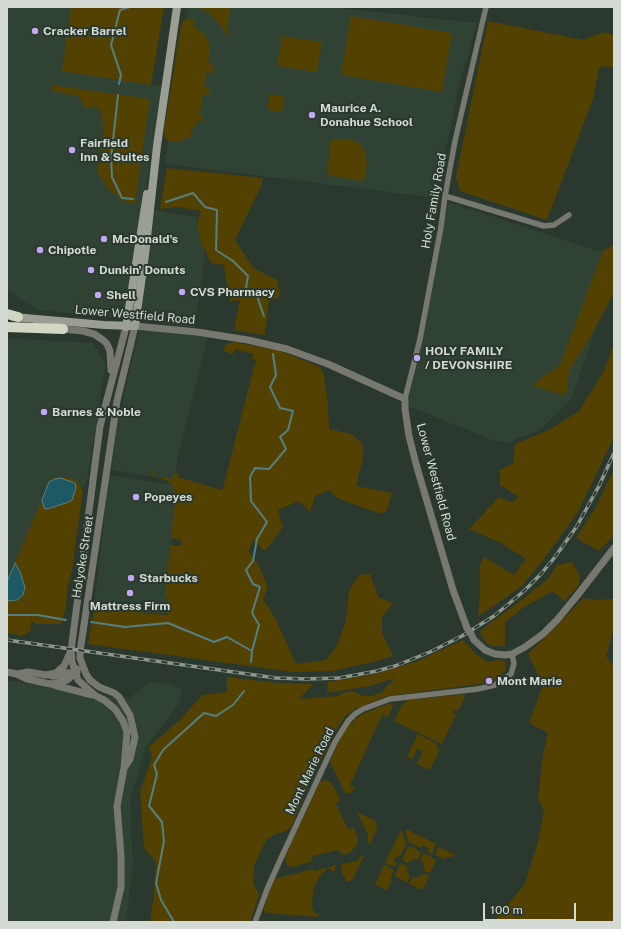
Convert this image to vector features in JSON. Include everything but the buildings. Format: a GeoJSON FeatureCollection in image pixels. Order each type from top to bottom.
{"type":"FeatureCollection","features":[{"type":"Feature","properties":{"kind":"highway"},"geometry":{"type":"LineString","coordinates":[[7,315],[18,317]]}},
{"type":"Feature","properties":{"kind":"highway"},"geometry":{"type":"LineString","coordinates":[[7,327],[62,330]]}},
{"type":"Feature","properties":{"kind":"main road"},"geometry":{"type":"LineString","coordinates":[[135,326],[176,7]]}},
{"type":"Feature","properties":{"kind":"main road"},"geometry":{"type":"LineString","coordinates":[[126,326],[145,206],[157,146]]}},
{"type":"Feature","properties":{"kind":"main road","name":"Lower Westfield Road"},"geometry":{"type":"LineString","coordinates":[[18,317],[135,326]]}},
{"type":"Feature","properties":{"kind":"street","name":"Holy Family Road"},"geometry":{"type":"LineString","coordinates":[[405,399],[441,227],[444,196],[486,7]]}},
{"type":"Feature","properties":{"kind":"street"},"geometry":{"type":"LineString","coordinates":[[444,196],[544,226],[554,225],[569,215]]}},
{"type":"Feature","properties":{"kind":"street"},"geometry":{"type":"LineString","coordinates":[[41,319],[62,330],[83,331],[94,334],[107,344],[111,356],[110,386]]}},
{"type":"Feature","properties":{"kind":"street","name":"Holyoke Street"},"geometry":{"type":"LineString","coordinates":[[113,922],[121,888],[121,856],[117,806],[124,768],[127,737],[126,727],[115,709],[80,683],[75,672],[71,651],[100,426],[126,326]]}},
{"type":"Feature","properties":{"kind":"street","name":"Lower Westfield Road"},"geometry":{"type":"LineString","coordinates":[[135,326],[197,332],[248,340],[282,348],[334,366],[405,399],[409,436],[416,464],[453,590],[469,631],[480,646],[490,653],[500,655],[512,654]]}},
{"type":"Feature","properties":{"kind":"street","name":"Holyoke Street"},"geometry":{"type":"LineString","coordinates":[[124,768],[130,759],[135,737],[135,730],[130,715],[119,697],[94,683],[86,674],[80,658],[80,652],[116,407],[135,326]]}},
{"type":"Feature","properties":{"kind":"street"},"geometry":{"type":"LineString","coordinates":[[512,654],[533,642],[556,620],[576,598],[614,548]]}},
{"type":"Feature","properties":{"kind":"street"},"geometry":{"type":"LineString","coordinates":[[46,675],[56,673],[62,669],[71,651]]}},
{"type":"Feature","properties":{"kind":"street","name":"Mont Marie Road"},"geometry":{"type":"LineString","coordinates":[[255,922],[268,887],[282,856],[332,748],[348,721],[363,709],[390,699],[495,686],[511,674],[514,664],[512,654]]}},
{"type":"Feature","properties":{"kind":"street"},"geometry":{"type":"LineString","coordinates":[[50,684],[67,680],[82,663]]}},
{"type":"Feature","properties":{"kind":"street"},"geometry":{"type":"LineString","coordinates":[[7,672],[17,674],[27,679],[96,696]]}},
{"type":"Feature","properties":{"kind":"street"},"geometry":{"type":"LineString","coordinates":[[17,674],[28,672],[56,676],[75,672],[86,674]]}},
{"type":"Feature","properties":{"kind":"shaded area"},"geometry":{"type":"Polygon","coordinates":[[[7,7],[73,7],[65,69],[163,86],[143,208],[196,217],[203,240],[205,256],[195,328],[141,320],[37,310],[7,290],[7,7]]]}},
{"type":"Feature","properties":{"kind":"shaded area"},"geometry":{"type":"Polygon","coordinates":[[[71,7],[164,7],[151,85],[62,71],[71,7]]]}},
{"type":"Feature","properties":{"kind":"shaded area","name":"Maurice A. Donahue School"},"geometry":{"type":"Polygon","coordinates":[[[188,7],[332,7],[477,23],[458,90],[436,198],[165,164],[188,7]]]}},
{"type":"Feature","properties":{"kind":"shaded area"},"geometry":{"type":"Polygon","coordinates":[[[192,7],[230,7],[227,32],[232,33],[232,35],[230,36],[225,32],[219,23],[208,12],[192,7]]]}},
{"type":"Feature","properties":{"kind":"shaded area"},"geometry":{"type":"Polygon","coordinates":[[[351,16],[452,33],[442,92],[341,75],[351,16]]]}},
{"type":"Feature","properties":{"kind":"shaded area"},"geometry":{"type":"Polygon","coordinates":[[[188,18],[194,20],[195,22],[192,25],[203,33],[209,42],[210,49],[208,62],[213,66],[213,73],[207,72],[206,74],[204,87],[210,88],[209,95],[203,94],[199,116],[204,117],[203,123],[199,119],[190,131],[192,136],[180,141],[170,142],[165,138],[164,131],[181,25],[184,20],[188,18]]]}},
{"type":"Feature","properties":{"kind":"shaded area"},"geometry":{"type":"Polygon","coordinates":[[[488,21],[583,40],[604,32],[614,35],[614,68],[603,66],[599,68],[593,99],[547,220],[460,191],[456,177],[488,21]]]}},
{"type":"Feature","properties":{"kind":"shaded area"},"geometry":{"type":"Polygon","coordinates":[[[282,36],[322,42],[317,72],[277,66],[282,36]]]}},
{"type":"Feature","properties":{"kind":"shaded area"},"geometry":{"type":"Polygon","coordinates":[[[52,85],[150,99],[135,204],[124,202],[107,188],[98,172],[104,130],[98,107],[87,108],[82,104],[82,101],[78,96],[52,91],[52,85]]]}},
{"type":"Feature","properties":{"kind":"shaded area"},"geometry":{"type":"Polygon","coordinates":[[[270,94],[284,96],[282,112],[267,110],[270,94]]]}},
{"type":"Feature","properties":{"kind":"shaded area"},"geometry":{"type":"Polygon","coordinates":[[[331,139],[350,139],[359,143],[366,153],[367,164],[364,181],[331,176],[327,171],[331,139]]]}},
{"type":"Feature","properties":{"kind":"shaded area"},"geometry":{"type":"Polygon","coordinates":[[[167,168],[262,178],[262,184],[235,240],[253,268],[277,280],[281,296],[269,301],[265,335],[234,330],[240,300],[231,301],[229,298],[224,265],[211,263],[201,242],[197,225],[201,211],[178,207],[160,209],[167,168]]]}},
{"type":"Feature","properties":{"kind":"shaded area"},"geometry":{"type":"Polygon","coordinates":[[[448,202],[614,256],[614,276],[571,400],[539,431],[506,443],[492,440],[408,406],[448,202]]]}},
{"type":"Feature","properties":{"kind":"shaded area"},"geometry":{"type":"Polygon","coordinates":[[[614,245],[614,293],[588,341],[569,371],[567,392],[562,395],[532,385],[560,365],[603,251],[614,245]]]}},
{"type":"Feature","properties":{"kind":"shaded area"},"geometry":{"type":"Polygon","coordinates":[[[139,330],[168,331],[208,336],[178,457],[174,480],[112,470],[116,430],[139,330]]]}},
{"type":"Feature","properties":{"kind":"shaded area"},"geometry":{"type":"Polygon","coordinates":[[[7,338],[93,343],[106,364],[86,487],[57,482],[7,597],[7,338]]]}},
{"type":"Feature","properties":{"kind":"shaded area"},"geometry":{"type":"Polygon","coordinates":[[[234,342],[278,350],[320,367],[324,375],[329,429],[351,434],[362,443],[363,458],[356,486],[392,493],[386,512],[378,513],[339,499],[329,490],[315,496],[310,512],[299,501],[278,510],[283,527],[265,551],[253,540],[249,551],[258,564],[268,587],[263,599],[275,618],[296,664],[326,660],[337,646],[346,620],[349,591],[359,575],[370,574],[378,597],[393,603],[382,617],[382,633],[393,656],[332,671],[293,672],[88,644],[94,610],[112,610],[168,615],[166,609],[168,598],[165,595],[170,545],[181,546],[181,540],[171,538],[175,496],[174,488],[168,481],[153,476],[151,473],[152,470],[154,471],[154,476],[172,479],[173,474],[178,474],[178,477],[221,490],[223,488],[256,360],[252,359],[253,354],[235,349],[233,354],[223,351],[226,344],[234,342]]]}},
{"type":"Feature","properties":{"kind":"shaded area"},"geometry":{"type":"Polygon","coordinates":[[[614,344],[614,437],[578,512],[547,555],[522,586],[478,617],[480,566],[484,557],[514,575],[526,559],[501,543],[469,529],[499,497],[512,502],[519,497],[500,485],[500,470],[513,464],[515,444],[551,429],[579,411],[604,371],[614,344]]]}},
{"type":"Feature","properties":{"kind":"shaded area"},"geometry":{"type":"Polygon","coordinates":[[[614,469],[614,535],[599,551],[576,538],[596,507],[614,469]]]}},
{"type":"Feature","properties":{"kind":"shaded area"},"geometry":{"type":"Polygon","coordinates":[[[109,475],[177,485],[166,614],[94,608],[109,475]]]}},
{"type":"Feature","properties":{"kind":"shaded area"},"geometry":{"type":"Polygon","coordinates":[[[54,477],[75,479],[83,490],[72,570],[67,589],[66,607],[61,624],[37,624],[31,621],[31,630],[23,636],[7,633],[7,582],[49,482],[54,477]]]}},
{"type":"Feature","properties":{"kind":"shaded area"},"geometry":{"type":"Polygon","coordinates":[[[572,562],[579,575],[579,585],[565,601],[552,591],[523,608],[505,622],[505,646],[490,646],[483,639],[480,631],[548,579],[557,565],[572,562]]]}},
{"type":"Feature","properties":{"kind":"shaded area"},"geometry":{"type":"Polygon","coordinates":[[[583,598],[595,600],[613,599],[613,631],[606,656],[614,666],[614,922],[493,922],[525,884],[539,838],[544,811],[538,799],[543,754],[548,733],[529,723],[543,685],[528,654],[583,598]]]}},
{"type":"Feature","properties":{"kind":"shaded area"},"geometry":{"type":"Polygon","coordinates":[[[463,640],[476,654],[487,662],[498,660],[505,661],[505,671],[494,682],[388,696],[357,708],[345,716],[337,728],[323,758],[319,761],[315,761],[311,758],[308,765],[315,772],[291,827],[286,831],[274,835],[266,840],[254,866],[253,882],[259,895],[250,922],[150,922],[156,862],[144,848],[140,791],[152,758],[149,747],[182,718],[202,695],[227,692],[227,677],[277,683],[313,684],[299,699],[338,696],[343,693],[353,691],[363,696],[371,696],[381,693],[395,678],[370,686],[327,693],[328,682],[375,674],[415,662],[463,640]]]}},
{"type":"Feature","properties":{"kind":"shaded area"},"geometry":{"type":"Polygon","coordinates":[[[7,680],[76,693],[128,699],[149,682],[173,684],[182,691],[179,704],[146,747],[130,800],[133,866],[126,922],[7,922],[7,680]]]}},
{"type":"Feature","properties":{"kind":"shaded area"},"geometry":{"type":"Polygon","coordinates":[[[466,694],[458,711],[454,710],[453,713],[456,715],[442,744],[394,721],[402,705],[408,700],[466,694]]]}},
{"type":"Feature","properties":{"kind":"shaded area"},"geometry":{"type":"Polygon","coordinates":[[[390,703],[393,706],[388,717],[382,715],[350,785],[355,788],[351,793],[345,793],[330,762],[344,731],[350,723],[354,723],[354,719],[390,703]]]}},
{"type":"Feature","properties":{"kind":"shaded area"},"geometry":{"type":"Polygon","coordinates":[[[418,734],[437,744],[436,748],[440,749],[430,770],[417,764],[423,751],[417,749],[412,760],[407,757],[418,734]]]}},
{"type":"Feature","properties":{"kind":"shaded area"},"geometry":{"type":"Polygon","coordinates":[[[325,780],[331,783],[339,797],[339,801],[336,804],[348,829],[353,828],[355,830],[358,839],[357,844],[351,852],[344,855],[338,850],[312,856],[312,860],[310,862],[292,867],[288,866],[285,857],[320,782],[325,780]]]}},
{"type":"Feature","properties":{"kind":"shaded area"},"geometry":{"type":"Polygon","coordinates":[[[357,812],[376,821],[377,829],[370,844],[368,843],[368,835],[357,812]]]}},
{"type":"Feature","properties":{"kind":"shaded area"},"geometry":{"type":"Polygon","coordinates":[[[406,829],[436,844],[432,854],[428,852],[428,848],[425,846],[420,848],[409,842],[405,831],[406,829]]]}},
{"type":"Feature","properties":{"kind":"shaded area"},"geometry":{"type":"Polygon","coordinates":[[[401,830],[406,844],[400,856],[395,858],[394,861],[397,864],[395,867],[385,863],[401,830]]]}},
{"type":"Feature","properties":{"kind":"shaded area"},"geometry":{"type":"Polygon","coordinates":[[[408,847],[412,847],[421,852],[418,859],[413,859],[408,863],[402,860],[408,847]]]}},
{"type":"Feature","properties":{"kind":"shaded area"},"geometry":{"type":"Polygon","coordinates":[[[439,847],[456,855],[444,859],[435,855],[439,847]]]}},
{"type":"Feature","properties":{"kind":"shaded area"},"geometry":{"type":"Polygon","coordinates":[[[424,853],[436,860],[430,873],[424,871],[424,864],[420,860],[424,853]]]}},
{"type":"Feature","properties":{"kind":"shaded area"},"geometry":{"type":"Polygon","coordinates":[[[362,855],[364,856],[352,881],[347,882],[341,871],[342,864],[357,861],[362,855]]]}},
{"type":"Feature","properties":{"kind":"shaded area"},"geometry":{"type":"Polygon","coordinates":[[[400,863],[407,866],[407,872],[410,876],[407,883],[395,876],[400,863]]]}},
{"type":"Feature","properties":{"kind":"shaded area"},"geometry":{"type":"Polygon","coordinates":[[[336,865],[334,872],[328,868],[321,875],[313,891],[312,908],[315,914],[319,913],[318,917],[266,913],[264,911],[272,883],[277,878],[314,869],[315,871],[336,865]]]}},
{"type":"Feature","properties":{"kind":"shaded area"},"geometry":{"type":"Polygon","coordinates":[[[384,865],[394,870],[390,878],[392,880],[387,890],[375,885],[384,865]]]}},
{"type":"Feature","properties":{"kind":"shaded area"},"geometry":{"type":"Polygon","coordinates":[[[423,873],[429,876],[423,889],[409,884],[413,877],[419,877],[423,873]]]}},
{"type":"Feature","properties":{"kind":"water"},"geometry":{"type":"Polygon","coordinates":[[[60,478],[75,483],[76,488],[72,500],[47,509],[44,508],[42,500],[49,482],[60,478]]]}},
{"type":"Feature","properties":{"kind":"water"},"geometry":{"type":"Polygon","coordinates":[[[15,563],[25,587],[23,595],[17,600],[7,601],[7,582],[15,563]]]}},
{"type":"Feature","properties":{"kind":"waterway"},"geometry":{"type":"LineString","coordinates":[[119,84],[121,75],[111,45],[120,10],[130,7]]}},
{"type":"Feature","properties":{"kind":"waterway"},"geometry":{"type":"LineString","coordinates":[[118,95],[111,158],[112,177],[122,198],[133,199]]}},
{"type":"Feature","properties":{"kind":"waterway"},"geometry":{"type":"LineString","coordinates":[[166,202],[193,193],[205,207],[217,210],[216,250],[233,261],[248,276],[245,294],[256,293],[264,316]]}},
{"type":"Feature","properties":{"kind":"waterway"},"geometry":{"type":"LineString","coordinates":[[252,651],[259,625],[252,613],[260,587],[253,584],[246,570],[253,561],[257,539],[267,522],[251,501],[250,477],[255,468],[269,469],[286,449],[280,437],[288,430],[293,411],[280,408],[270,387],[276,375],[273,354]]}},
{"type":"Feature","properties":{"kind":"waterway"},"geometry":{"type":"LineString","coordinates":[[7,615],[38,615],[66,620]]}},
{"type":"Feature","properties":{"kind":"waterway"},"geometry":{"type":"LineString","coordinates":[[91,622],[125,627],[168,623],[214,642],[227,637],[252,651],[251,662]]}},
{"type":"Feature","properties":{"kind":"waterway"},"geometry":{"type":"LineString","coordinates":[[174,922],[161,900],[156,883],[164,841],[162,822],[149,806],[157,774],[154,765],[163,750],[204,713],[216,716],[233,705],[244,691]]}},
{"type":"Feature","properties":{"kind":"railway"},"geometry":{"type":"LineString","coordinates":[[7,640],[276,678],[339,678],[395,666],[430,652],[462,636],[494,616],[524,591],[555,557],[577,526],[599,486],[614,453]]}},
{"type":"Feature","properties":{"kind":"place","name":"Cracker Barrel"},"geometry":{"type":"Point","coordinates":[35,31]}},
{"type":"Feature","properties":{"kind":"place","name":"Maurice A. Donahue School"},"geometry":{"type":"Point","coordinates":[312,115]}},
{"type":"Feature","properties":{"kind":"place","name":"Fairfield Inn & Suites"},"geometry":{"type":"Point","coordinates":[72,150]}},
{"type":"Feature","properties":{"kind":"place","name":"McDonald's"},"geometry":{"type":"Point","coordinates":[104,239]}},
{"type":"Feature","properties":{"kind":"place","name":"Chipotle"},"geometry":{"type":"Point","coordinates":[40,250]}},
{"type":"Feature","properties":{"kind":"place","name":"Dunkin' Donuts"},"geometry":{"type":"Point","coordinates":[91,270]}},
{"type":"Feature","properties":{"kind":"place","name":"CVS Pharmacy"},"geometry":{"type":"Point","coordinates":[182,292]}},
{"type":"Feature","properties":{"kind":"place","name":"Shell"},"geometry":{"type":"Point","coordinates":[98,295]}},
{"type":"Feature","properties":{"kind":"place","name":"HOLY FAMILY / DEVONSHIRE"},"geometry":{"type":"Point","coordinates":[417,358]}},
{"type":"Feature","properties":{"kind":"place","name":"Barnes & Noble"},"geometry":{"type":"Point","coordinates":[44,412]}},
{"type":"Feature","properties":{"kind":"place","name":"Popeyes"},"geometry":{"type":"Point","coordinates":[136,497]}},
{"type":"Feature","properties":{"kind":"place","name":"Starbucks"},"geometry":{"type":"Point","coordinates":[131,578]}},
{"type":"Feature","properties":{"kind":"place","name":"Mattress Firm"},"geometry":{"type":"Point","coordinates":[130,593]}},
{"type":"Feature","properties":{"kind":"place","name":"Mont Marie"},"geometry":{"type":"Point","coordinates":[489,681]}}]}
